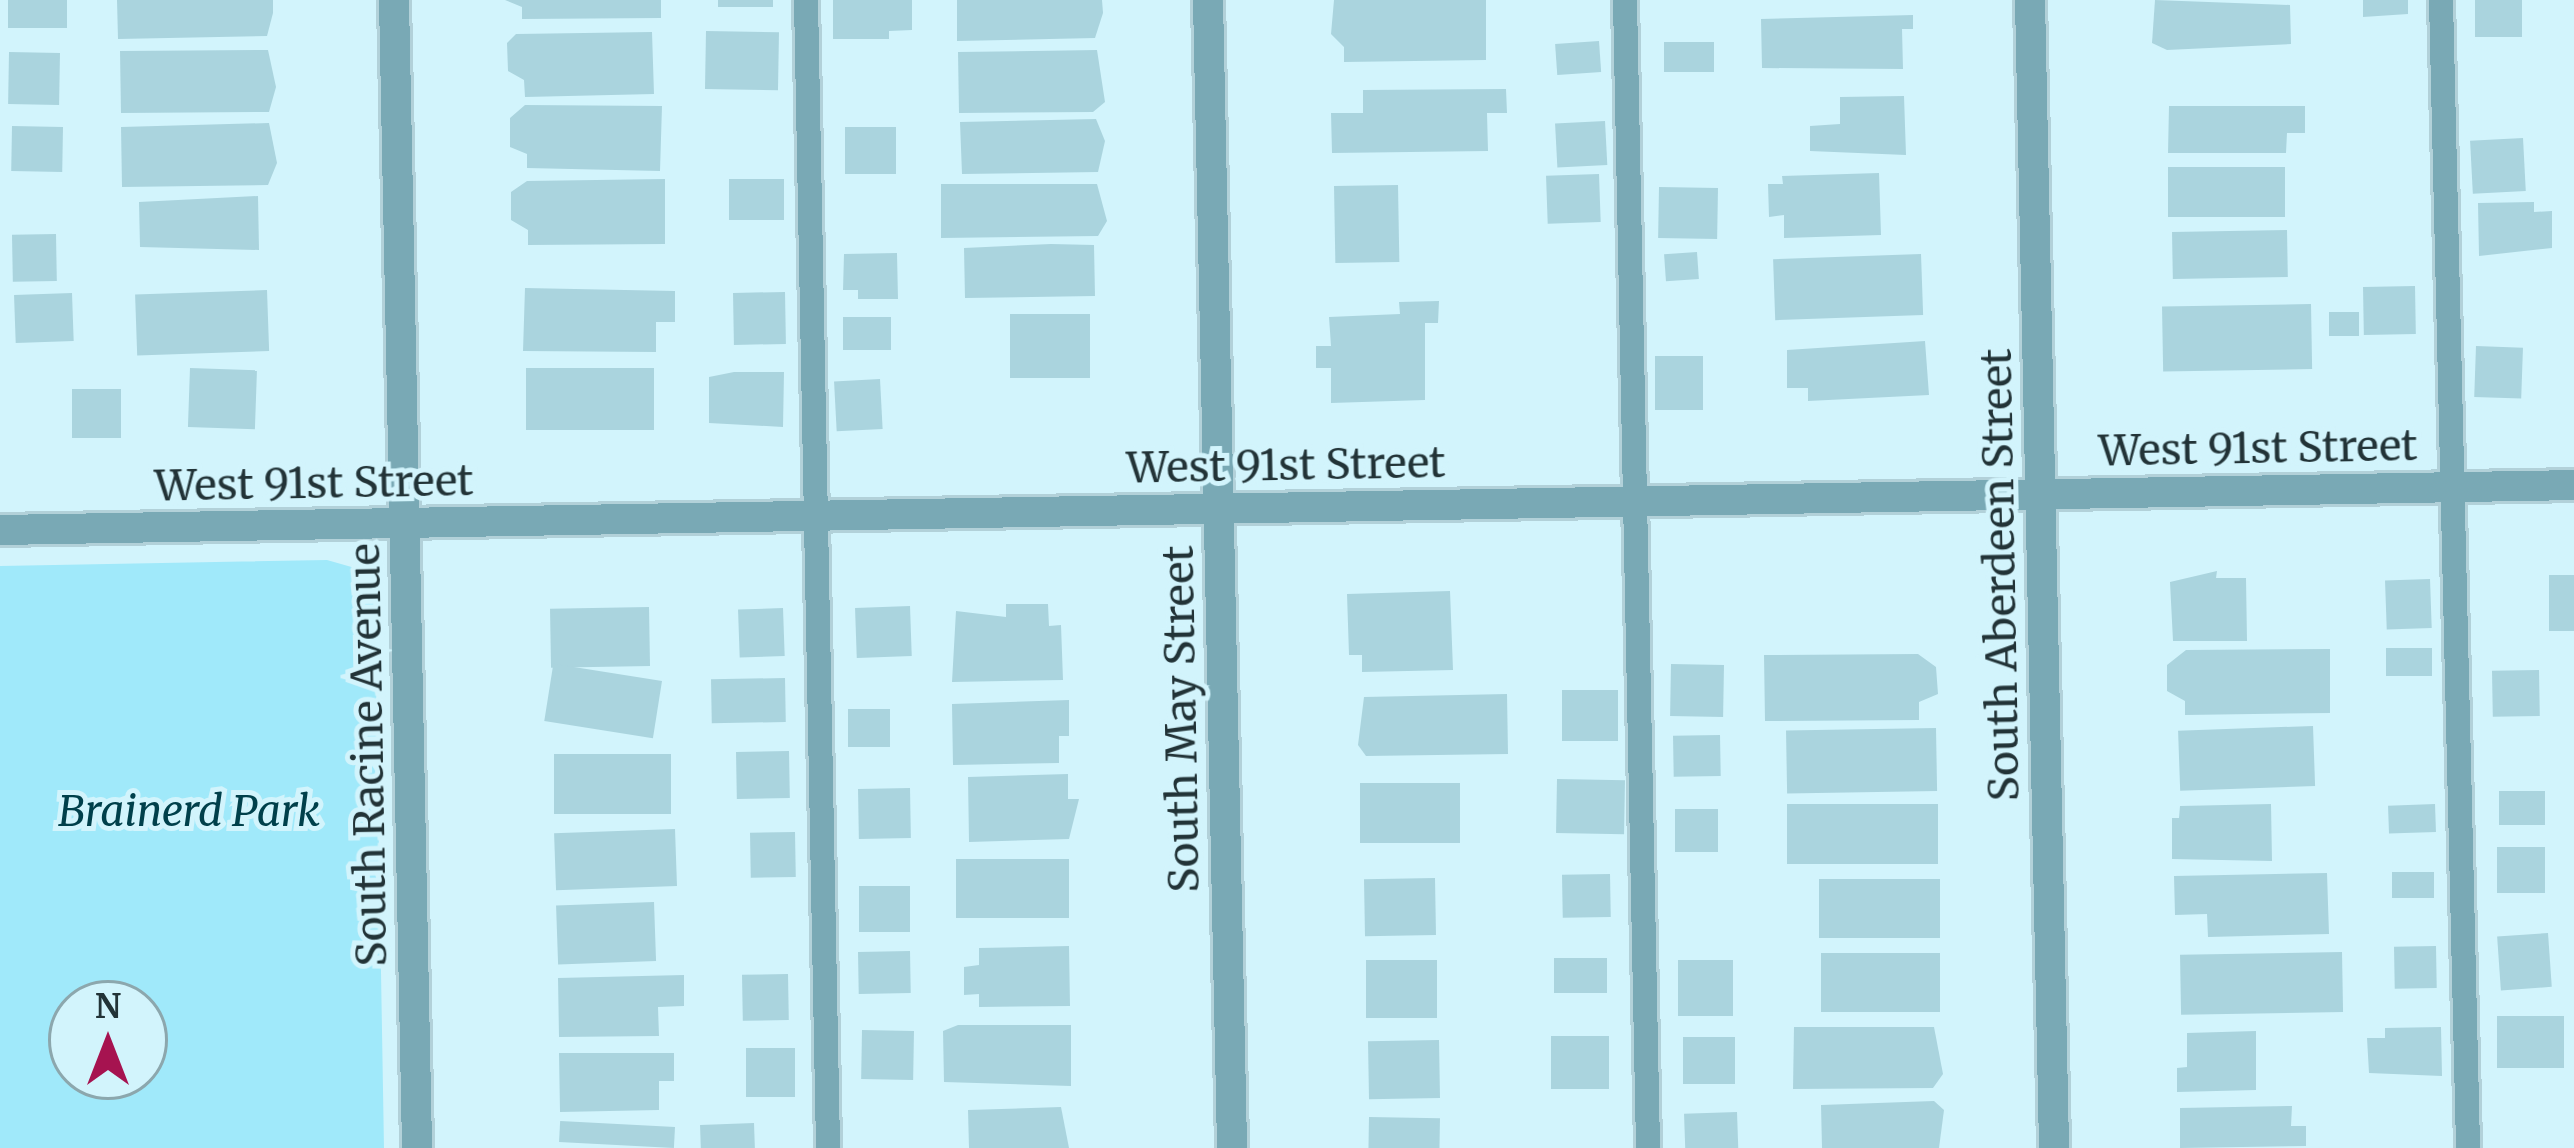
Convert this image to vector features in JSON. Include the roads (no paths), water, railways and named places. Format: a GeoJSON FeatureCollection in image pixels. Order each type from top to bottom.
{"type":"FeatureCollection","features":[{"type":"Feature","properties":{"kind":"street","name":"South Racine Avenue"},"geometry":{"type":"LineString","coordinates":[[394,0],[417,1148]]}},
{"type":"Feature","properties":{"kind":"street","name":"South May Street"},"geometry":{"type":"LineString","coordinates":[[1208,0],[1232,1148]]}},
{"type":"Feature","properties":{"kind":"street","name":"South Aberdeen Street"},"geometry":{"type":"LineString","coordinates":[[2030,0],[2054,1148]]}},
{"type":"Feature","properties":{"kind":"street","name":"West 91st Street"},"geometry":{"type":"LineString","coordinates":[[0,530],[2574,485]]}},
{"type":"Feature","properties":{"kind":"lane"},"geometry":{"type":"LineString","coordinates":[[806,0],[828,1148]]}},
{"type":"Feature","properties":{"kind":"lane"},"geometry":{"type":"LineString","coordinates":[[1625,0],[1648,1148]]}},
{"type":"Feature","properties":{"kind":"lane"},"geometry":{"type":"LineString","coordinates":[[2441,0],[2468,1148]]}},
{"type":"Feature","properties":{"kind":"park label","name":"Brainerd Park"},"geometry":{"type":"Point","coordinates":[189,811]}}]}
